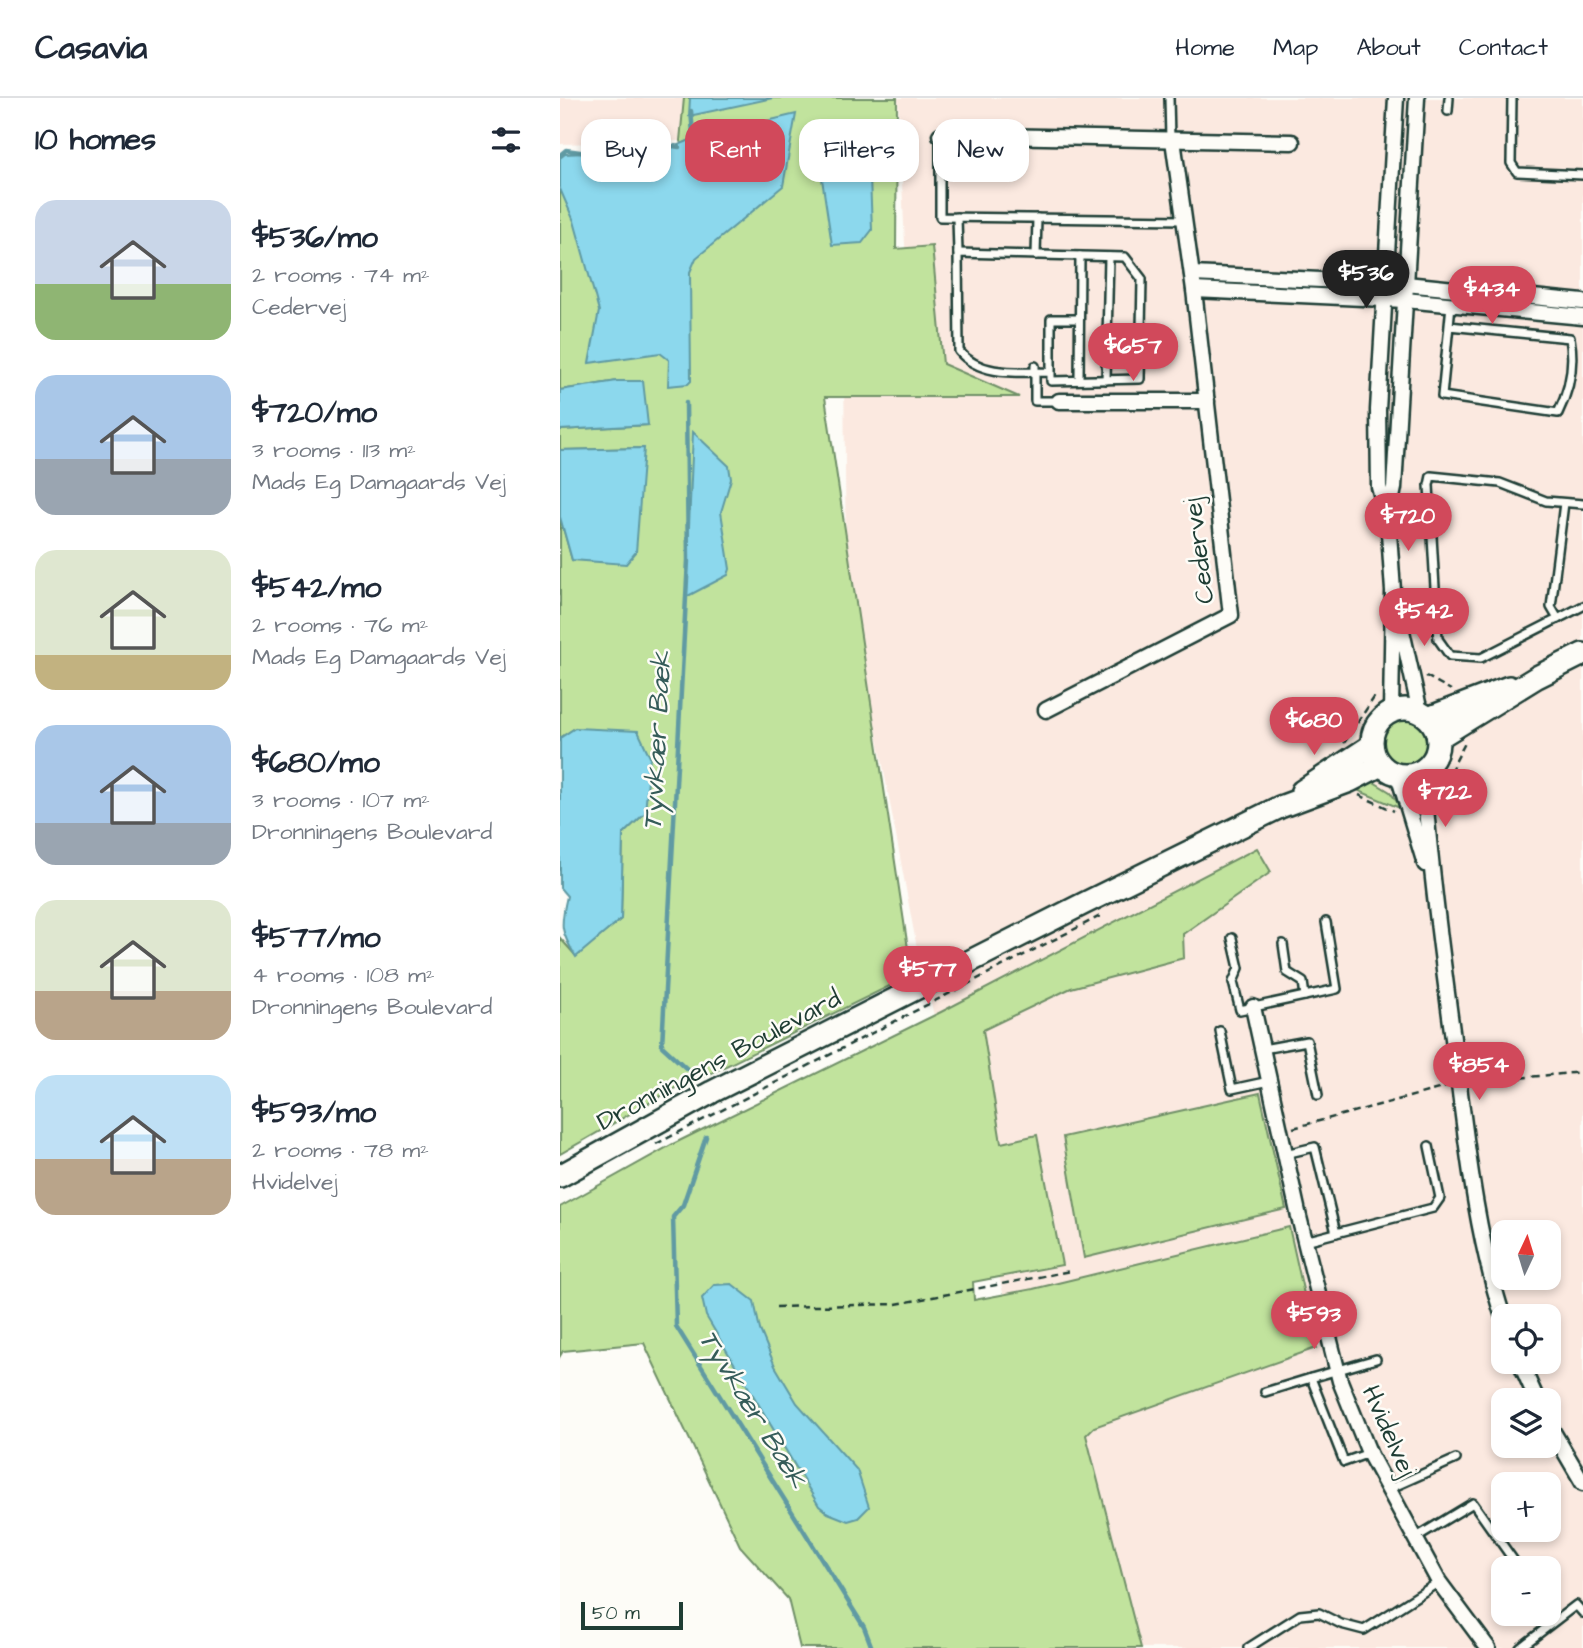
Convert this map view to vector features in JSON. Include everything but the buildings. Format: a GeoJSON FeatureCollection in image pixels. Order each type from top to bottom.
{"type":"FeatureCollection","features":[{"type":"Feature","properties":{"kind":"main road"},"geometry":{"type":"LineString","coordinates":[[1470,718],[1424,715],[1405,709],[1391,712],[1380,720],[1373,732],[1372,745],[1389,770],[1411,775],[1423,770],[1432,762],[1438,738],[1537,677],[1583,654]]}},
{"type":"Feature","properties":{"kind":"main road"},"geometry":{"type":"LineString","coordinates":[[1424,715],[1438,738]]}},
{"type":"Feature","properties":{"kind":"main road","name":"Dronningens Boulevard"},"geometry":{"type":"LineString","coordinates":[[1348,779],[1372,745]]}},
{"type":"Feature","properties":{"kind":"main road","name":"Dronningens Boulevard"},"geometry":{"type":"LineString","coordinates":[[560,1176],[712,1093],[1280,807],[1348,779],[1389,770]]}},
{"type":"Feature","properties":{"kind":"street"},"geometry":{"type":"LineString","coordinates":[[1391,712],[1393,591],[1388,518],[1379,487],[1378,410],[1396,98]]}},
{"type":"Feature","properties":{"kind":"street"},"geometry":{"type":"LineString","coordinates":[[1388,518],[1394,488],[1418,98]]}},
{"type":"Feature","properties":{"kind":"street"},"geometry":{"type":"LineString","coordinates":[[1029,137],[1292,142]]}},
{"type":"Feature","properties":{"kind":"street","name":"Cedervej"},"geometry":{"type":"LineString","coordinates":[[1046,710],[1231,615],[1192,274],[1171,140]]}},
{"type":"Feature","properties":{"kind":"street"},"geometry":{"type":"LineString","coordinates":[[1192,274],[1406,284],[1583,302]]}},
{"type":"Feature","properties":{"kind":"street"},"geometry":{"type":"LineString","coordinates":[[1194,290],[1405,300],[1583,317]]}},
{"type":"Feature","properties":{"kind":"street"},"geometry":{"type":"LineString","coordinates":[[1059,401],[1207,401]]}},
{"type":"Feature","properties":{"kind":"street"},"geometry":{"type":"LineString","coordinates":[[1393,591],[1424,715]]}},
{"type":"Feature","properties":{"kind":"street"},"geometry":{"type":"LineString","coordinates":[[1389,770],[1409,812],[1433,891]]}},
{"type":"Feature","properties":{"kind":"street"},"geometry":{"type":"LineString","coordinates":[[1423,770],[1433,891],[1458,1083],[1480,1230],[1500,1304]]}},
{"type":"Feature","properties":{"kind":"street","name":"Hvidelvej"},"geometry":{"type":"LineString","coordinates":[[1253,1007],[1305,1241],[1338,1371],[1369,1453],[1388,1489],[1439,1582],[1488,1648]]}},
{"type":"Feature","properties":{"kind":"street"},"geometry":{"type":"LineString","coordinates":[[1561,1445],[1583,1483]]}},
{"type":"Feature","properties":{"kind":"lane"},"geometry":{"type":"LineString","coordinates":[[1169,98],[1171,140]]}},
{"type":"Feature","properties":{"kind":"lane"},"geometry":{"type":"LineString","coordinates":[[1448,111],[1449,98]]}},
{"type":"Feature","properties":{"kind":"lane"},"geometry":{"type":"LineString","coordinates":[[1512,98],[1511,163],[1517,172],[1583,175]]}},
{"type":"Feature","properties":{"kind":"lane"},"geometry":{"type":"LineString","coordinates":[[940,182],[940,217],[1184,220]]}},
{"type":"Feature","properties":{"kind":"lane"},"geometry":{"type":"LineString","coordinates":[[957,217],[959,351],[968,361],[981,367],[1051,372]]}},
{"type":"Feature","properties":{"kind":"lane"},"geometry":{"type":"LineString","coordinates":[[1036,255],[1037,218]]}},
{"type":"Feature","properties":{"kind":"lane"},"geometry":{"type":"LineString","coordinates":[[958,253],[1125,257],[1142,279],[1140,379],[1051,381],[1051,319],[1079,319]]}},
{"type":"Feature","properties":{"kind":"lane"},"geometry":{"type":"LineString","coordinates":[[1079,380],[1080,256]]}},
{"type":"Feature","properties":{"kind":"lane"},"geometry":{"type":"LineString","coordinates":[[1106,380],[1109,257]]}},
{"type":"Feature","properties":{"kind":"lane"},"geometry":{"type":"LineString","coordinates":[[1449,326],[1570,338],[1574,357],[1568,393],[1559,413],[1442,397],[1451,305]]}},
{"type":"Feature","properties":{"kind":"lane"},"geometry":{"type":"LineString","coordinates":[[1574,357],[1583,358]]}},
{"type":"Feature","properties":{"kind":"lane"},"geometry":{"type":"LineString","coordinates":[[1035,369],[1035,401],[1059,401]]}},
{"type":"Feature","properties":{"kind":"lane"},"geometry":{"type":"LineString","coordinates":[[1583,504],[1546,501],[1500,483],[1431,477],[1429,485],[1438,639],[1450,656],[1481,658],[1583,606]]}},
{"type":"Feature","properties":{"kind":"lane"},"geometry":{"type":"LineString","coordinates":[[1558,618],[1551,607],[1564,503]]}},
{"type":"Feature","properties":{"kind":"lane"},"geometry":{"type":"LineString","coordinates":[[1232,938],[1239,968],[1233,982],[1240,1010],[1337,989],[1326,922]]}},
{"type":"Feature","properties":{"kind":"lane"},"geometry":{"type":"LineString","coordinates":[[1283,944],[1287,972],[1303,982],[1305,996]]}},
{"type":"Feature","properties":{"kind":"lane"},"geometry":{"type":"LineString","coordinates":[[1220,1031],[1233,1089],[1269,1081]]}},
{"type":"Feature","properties":{"kind":"lane"},"geometry":{"type":"LineString","coordinates":[[1263,1049],[1307,1041],[1318,1095]]}},
{"type":"Feature","properties":{"kind":"lane"},"geometry":{"type":"LineString","coordinates":[[1305,1241],[1433,1208],[1440,1198],[1429,1146]]}},
{"type":"Feature","properties":{"kind":"lane"},"geometry":{"type":"LineString","coordinates":[[1285,1154],[1315,1147],[1336,1233]]}},
{"type":"Feature","properties":{"kind":"lane"},"geometry":{"type":"LineString","coordinates":[[1265,1392],[1376,1359]]}},
{"type":"Feature","properties":{"kind":"lane"},"geometry":{"type":"LineString","coordinates":[[1311,1378],[1344,1462],[1369,1453]]}},
{"type":"Feature","properties":{"kind":"lane"},"geometry":{"type":"LineString","coordinates":[[1388,1489],[1456,1459]]}},
{"type":"Feature","properties":{"kind":"lane"},"geometry":{"type":"LineString","coordinates":[[1415,1538],[1473,1503],[1511,1556]]}},
{"type":"Feature","properties":{"kind":"lane"},"geometry":{"type":"LineString","coordinates":[[1248,1648],[1300,1615],[1319,1613],[1341,1624],[1364,1630],[1439,1582]]}},
{"type":"Feature","properties":{"kind":"lane"},"geometry":{"type":"LineString","coordinates":[[1561,1616],[1576,1605],[1583,1613]]}},
{"type":"Feature","properties":{"kind":"lane"},"geometry":{"type":"LineString","coordinates":[[1520,1648],[1548,1626]]}},
{"type":"Feature","properties":{"kind":"path"},"geometry":{"type":"LineString","coordinates":[[1420,669],[1457,694],[1470,718],[1462,748],[1435,806],[1426,807]]}},
{"type":"Feature","properties":{"kind":"path"},"geometry":{"type":"LineString","coordinates":[[1377,693],[1337,752],[1348,779],[1398,813],[1409,812]]}},
{"type":"Feature","properties":{"kind":"path"},"geometry":{"type":"LineString","coordinates":[[648,1148],[1112,910]]}},
{"type":"Feature","properties":{"kind":"path"},"geometry":{"type":"LineString","coordinates":[[1280,1131],[1458,1083],[1583,1072]]}},
{"type":"Feature","properties":{"kind":"path"},"geometry":{"type":"LineString","coordinates":[[776,1307],[896,1304],[1070,1271]]}},
{"type":"Feature","properties":{"kind":"shaded area"},"geometry":{"type":"Polygon","coordinates":[[[560,98],[684,98],[680,141],[671,141],[671,119],[581,119],[581,143],[560,144],[560,98]]]}},
{"type":"Feature","properties":{"kind":"shaded area"},"geometry":{"type":"Polygon","coordinates":[[[898,98],[1583,98],[1583,1648],[1102,1648],[1066,1546],[916,943],[846,567],[843,270],[906,266],[902,182],[919,182],[919,119],[899,119],[898,98]]]}},
{"type":"Feature","properties":{"kind":"green space"},"geometry":{"type":"Polygon","coordinates":[[[684,98],[897,98],[897,119],[799,119],[799,182],[896,182],[896,249],[932,246],[943,364],[1019,397],[825,397],[912,975],[679,1089],[677,1087],[560,1154],[560,938],[576,956],[621,919],[623,834],[645,813],[575,728],[560,738],[560,517],[572,560],[643,448],[560,450],[560,430],[648,425],[617,381],[560,390],[560,164],[581,162],[581,182],[671,182],[671,154],[685,153],[680,141],[684,98]]]}},
{"type":"Feature","properties":{"kind":"green space"},"geometry":{"type":"Polygon","coordinates":[[[1404,720],[1413,721],[1420,726],[1425,733],[1425,751],[1420,758],[1413,763],[1404,764],[1395,763],[1388,758],[1383,751],[1382,742],[1383,733],[1388,726],[1395,721],[1404,720]]]}},
{"type":"Feature","properties":{"kind":"green space"},"geometry":{"type":"Polygon","coordinates":[[[1372,781],[1390,792],[1402,809],[1357,790],[1354,783],[1372,781]]]}},
{"type":"Feature","properties":{"kind":"green space"},"geometry":{"type":"Polygon","coordinates":[[[1257,848],[1271,872],[1183,934],[1184,958],[1071,988],[983,1030],[1001,1143],[1037,1135],[1062,1265],[973,1282],[974,1300],[1033,1289],[1289,1227],[1316,1348],[1094,1427],[1086,1435],[1141,1648],[800,1648],[788,1599],[740,1546],[644,1343],[563,1351],[560,1356],[560,1207],[673,1144],[941,1012],[1257,848]]]}},
{"type":"Feature","properties":{"kind":"green space"},"geometry":{"type":"Polygon","coordinates":[[[1260,1093],[1286,1209],[1084,1258],[1063,1137],[1260,1093]]]}},
{"type":"Feature","properties":{"kind":"water"},"geometry":{"type":"Polygon","coordinates":[[[690,98],[773,98],[689,116],[690,98]]]}},
{"type":"Feature","properties":{"kind":"water"},"geometry":{"type":"Polygon","coordinates":[[[796,114],[785,175],[785,119],[775,119],[796,114]]]}},
{"type":"Feature","properties":{"kind":"water"},"geometry":{"type":"Polygon","coordinates":[[[685,142],[685,182],[784,182],[783,186],[696,258],[690,272],[691,381],[688,384],[668,386],[669,360],[660,353],[589,363],[599,311],[574,221],[560,189],[560,158],[565,154],[581,153],[581,182],[671,182],[671,148],[685,142]]]}},
{"type":"Feature","properties":{"kind":"water"},"geometry":{"type":"Polygon","coordinates":[[[822,182],[870,182],[872,230],[862,243],[832,245],[822,182]]]}},
{"type":"Feature","properties":{"kind":"water"},"geometry":{"type":"Polygon","coordinates":[[[617,381],[643,381],[648,425],[560,430],[560,390],[617,381]]]}},
{"type":"Feature","properties":{"kind":"water"},"geometry":{"type":"Polygon","coordinates":[[[693,432],[729,466],[731,479],[721,512],[730,569],[728,575],[686,597],[693,432]]]}},
{"type":"Feature","properties":{"kind":"water"},"geometry":{"type":"Polygon","coordinates":[[[644,448],[636,552],[626,564],[572,560],[560,517],[560,450],[644,448]]]}},
{"type":"Feature","properties":{"kind":"water"},"geometry":{"type":"Polygon","coordinates":[[[575,728],[638,731],[650,757],[645,813],[623,834],[621,919],[576,957],[564,934],[563,915],[567,896],[560,888],[560,738],[575,728]]]}},
{"type":"Feature","properties":{"kind":"water"},"geometry":{"type":"Polygon","coordinates":[[[732,1284],[754,1301],[760,1330],[775,1366],[797,1403],[857,1470],[869,1507],[858,1518],[848,1521],[819,1506],[706,1316],[702,1298],[714,1285],[732,1284]]]}},
{"type":"Feature","properties":{"kind":"waterway","name":"Tyvkær Bæk"},"geometry":{"type":"LineString","coordinates":[[691,111],[692,119]]}},
{"type":"Feature","properties":{"kind":"waterway"},"geometry":{"type":"LineString","coordinates":[[560,155],[566,150],[587,153],[662,144],[679,147]]}},
{"type":"Feature","properties":{"kind":"waterway","name":"Tyvkær Bæk"},"geometry":{"type":"LineString","coordinates":[[686,403],[688,560],[662,1046],[687,1069]]}},
{"type":"Feature","properties":{"kind":"waterway","name":"Tyvkær Bæk"},"geometry":{"type":"LineString","coordinates":[[706,1137],[683,1205],[673,1217],[676,1326],[864,1627],[872,1648]]}}]}
